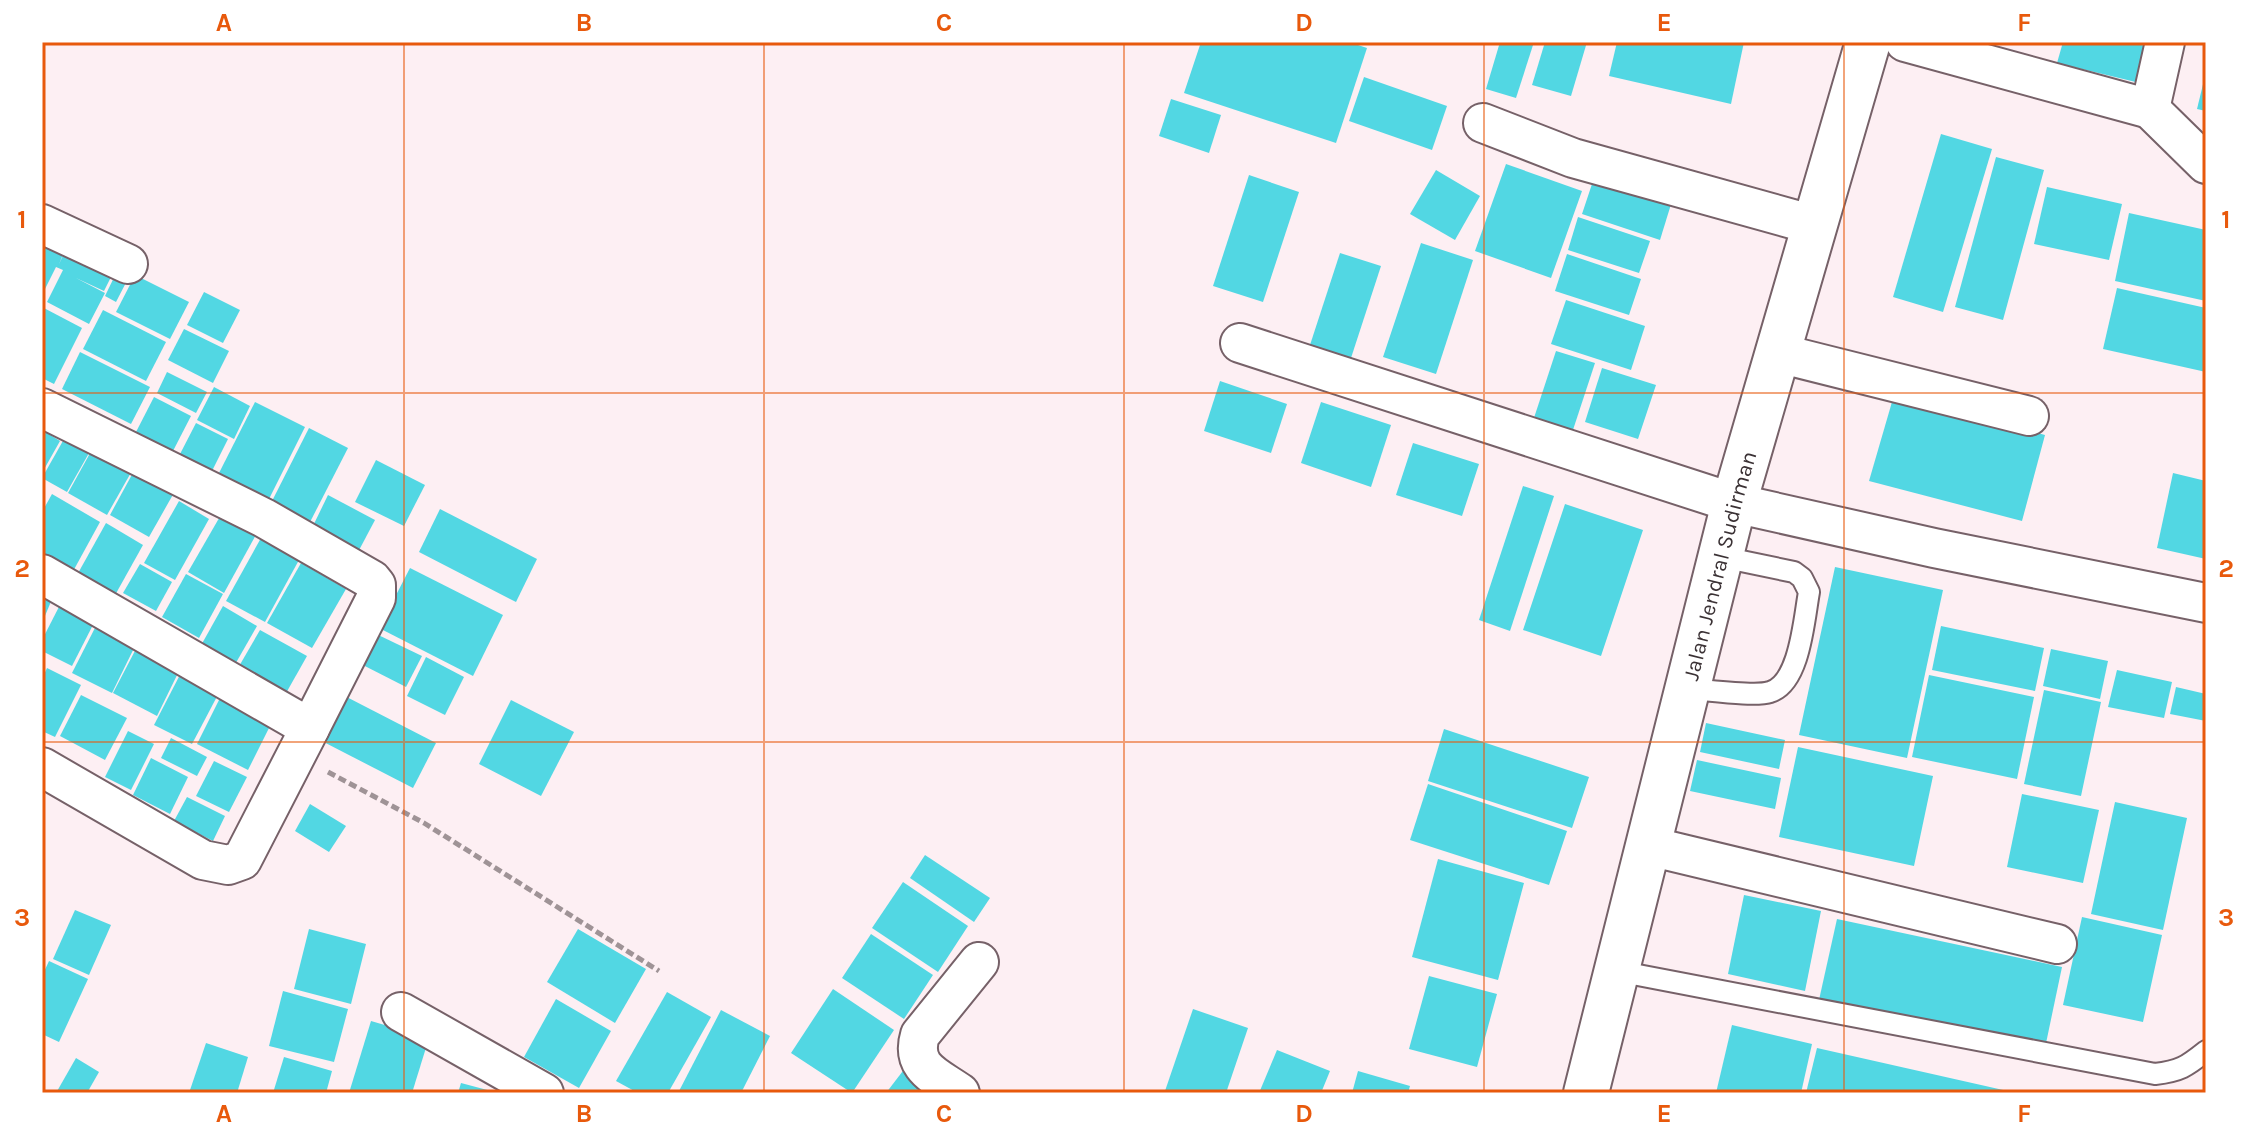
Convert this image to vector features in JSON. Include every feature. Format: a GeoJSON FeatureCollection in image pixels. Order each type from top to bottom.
{"type":"FeatureCollection","features":[{"type":"Feature","properties":{"kind":"street","name":"Jalan Jendral Sudirman"},"geometry":{"type":"LineString","coordinates":[[1586,1093],[1734,503],[1868,42]]}},
{"type":"Feature","properties":{"kind":"street"},"geometry":{"type":"LineString","coordinates":[[1905,42],[1947,55],[2025,57],[2150,109],[2206,164]]}},
{"type":"Feature","properties":{"kind":"street"},"geometry":{"type":"LineString","coordinates":[[2150,109],[2165,42]]}},
{"type":"Feature","properties":{"kind":"street"},"geometry":{"type":"LineString","coordinates":[[1483,123],[1573,158],[1814,225]]}},
{"type":"Feature","properties":{"kind":"street"},"geometry":{"type":"LineString","coordinates":[[42,224],[128,264]]}},
{"type":"Feature","properties":{"kind":"street"},"geometry":{"type":"LineString","coordinates":[[1240,343],[1734,503],[1948,551],[2206,603]]}},
{"type":"Feature","properties":{"kind":"street"},"geometry":{"type":"LineString","coordinates":[[1778,353],[2029,416]]}},
{"type":"Feature","properties":{"kind":"street"},"geometry":{"type":"LineString","coordinates":[[42,408],[264,518],[376,585],[376,598],[242,860],[228,865],[203,860],[42,767]]}},
{"type":"Feature","properties":{"kind":"street"},"geometry":{"type":"LineString","coordinates":[[42,574],[302,742]]}},
{"type":"Feature","properties":{"kind":"street"},"geometry":{"type":"LineString","coordinates":[[1649,846],[2057,944]]}},
{"type":"Feature","properties":{"kind":"street"},"geometry":{"type":"LineString","coordinates":[[960,1093],[920,1064],[915,1049],[920,1035],[979,962]]}},
{"type":"Feature","properties":{"kind":"street"},"geometry":{"type":"LineString","coordinates":[[401,1012],[544,1093]]}},
{"type":"Feature","properties":{"kind":"lane"},"geometry":{"type":"LineString","coordinates":[[1689,689],[1768,694],[1780,688],[1792,674],[1809,592],[1802,578],[1794,572],[1722,557]]}},
{"type":"Feature","properties":{"kind":"lane"},"geometry":{"type":"LineString","coordinates":[[1617,971],[2155,1074],[2177,1072],[2206,1051]]}},
{"type":"Feature","properties":{"kind":"path"},"geometry":{"type":"LineString","coordinates":[[302,742],[659,971]]}},
{"type":"Feature","properties":{"kind":"building"},"geometry":{"type":"Polygon","coordinates":[[[1201,42],[1349,42],[1367,48],[1336,143],[1184,93],[1201,42]]]}},
{"type":"Feature","properties":{"kind":"building"},"geometry":{"type":"Polygon","coordinates":[[[1500,42],[1534,42],[1516,98],[1486,89],[1500,42]]]}},
{"type":"Feature","properties":{"kind":"building"},"geometry":{"type":"Polygon","coordinates":[[[1545,42],[1587,42],[1571,96],[1532,85],[1545,42]]]}},
{"type":"Feature","properties":{"kind":"building"},"geometry":{"type":"Polygon","coordinates":[[[1617,42],[1744,42],[1731,104],[1609,76],[1617,42]]]}},
{"type":"Feature","properties":{"kind":"building"},"geometry":{"type":"Polygon","coordinates":[[[2063,42],[2154,42],[2144,84],[2057,63],[2063,42]]]}},
{"type":"Feature","properties":{"kind":"building"},"geometry":{"type":"Polygon","coordinates":[[[2206,76],[2206,111],[2197,109],[2206,76]]]}},
{"type":"Feature","properties":{"kind":"building"},"geometry":{"type":"Polygon","coordinates":[[[1364,77],[1447,106],[1432,150],[1349,121],[1364,77]]]}},
{"type":"Feature","properties":{"kind":"building"},"geometry":{"type":"Polygon","coordinates":[[[1171,99],[1221,115],[1209,153],[1159,136],[1171,99]]]}},
{"type":"Feature","properties":{"kind":"building"},"geometry":{"type":"Polygon","coordinates":[[[1941,134],[1992,149],[1943,312],[1893,297],[1941,134]]]}},
{"type":"Feature","properties":{"kind":"building"},"geometry":{"type":"Polygon","coordinates":[[[1996,157],[2044,170],[2003,320],[1955,307],[1996,157]]]}},
{"type":"Feature","properties":{"kind":"building"},"geometry":{"type":"Polygon","coordinates":[[[1506,164],[1582,191],[1551,278],[1475,251],[1506,164]]]}},
{"type":"Feature","properties":{"kind":"building"},"geometry":{"type":"Polygon","coordinates":[[[1436,170],[1480,196],[1455,240],[1410,214],[1436,170]]]}},
{"type":"Feature","properties":{"kind":"building"},"geometry":{"type":"Polygon","coordinates":[[[1249,175],[1299,192],[1263,302],[1213,286],[1249,175]]]}},
{"type":"Feature","properties":{"kind":"building"},"geometry":{"type":"Polygon","coordinates":[[[1595,175],[1672,201],[1660,240],[1582,214],[1595,175]]]}},
{"type":"Feature","properties":{"kind":"building"},"geometry":{"type":"Polygon","coordinates":[[[2047,187],[2122,204],[2109,260],[2034,244],[2047,187]]]}},
{"type":"Feature","properties":{"kind":"building"},"geometry":{"type":"Polygon","coordinates":[[[2129,213],[2206,230],[2206,301],[2115,281],[2129,213]]]}},
{"type":"Feature","properties":{"kind":"building"},"geometry":{"type":"Polygon","coordinates":[[[1578,217],[1650,241],[1639,273],[1568,250],[1578,217]]]}},
{"type":"Feature","properties":{"kind":"building"},"geometry":{"type":"Polygon","coordinates":[[[71,239],[118,263],[104,291],[76,278],[105,293],[89,324],[47,302],[63,270],[56,267],[42,295],[42,241],[64,252],[59,264],[71,239]]]}},
{"type":"Feature","properties":{"kind":"building"},"geometry":{"type":"Polygon","coordinates":[[[1421,243],[1473,260],[1436,374],[1383,357],[1421,243]]]}},
{"type":"Feature","properties":{"kind":"building"},"geometry":{"type":"Polygon","coordinates":[[[1340,253],[1381,266],[1351,358],[1310,345],[1340,253]]]}},
{"type":"Feature","properties":{"kind":"building"},"geometry":{"type":"Polygon","coordinates":[[[1567,254],[1641,279],[1629,315],[1555,291],[1567,254]]]}},
{"type":"Feature","properties":{"kind":"building"},"geometry":{"type":"Polygon","coordinates":[[[121,263],[133,269],[116,302],[105,296],[121,263]]]}},
{"type":"Feature","properties":{"kind":"building"},"geometry":{"type":"Polygon","coordinates":[[[135,275],[189,302],[170,339],[116,312],[135,275]]]}},
{"type":"Feature","properties":{"kind":"building"},"geometry":{"type":"Polygon","coordinates":[[[2117,288],[2206,308],[2206,372],[2103,349],[2117,288]]]}},
{"type":"Feature","properties":{"kind":"building"},"geometry":{"type":"Polygon","coordinates":[[[204,292],[240,310],[223,343],[187,325],[204,292]]]}},
{"type":"Feature","properties":{"kind":"building"},"geometry":{"type":"Polygon","coordinates":[[[1566,300],[1645,326],[1631,370],[1551,344],[1566,300]]]}},
{"type":"Feature","properties":{"kind":"building"},"geometry":{"type":"Polygon","coordinates":[[[42,307],[82,328],[54,384],[42,378],[42,307]]]}},
{"type":"Feature","properties":{"kind":"building"},"geometry":{"type":"Polygon","coordinates":[[[103,310],[166,342],[146,381],[83,349],[103,310]]]}},
{"type":"Feature","properties":{"kind":"building"},"geometry":{"type":"Polygon","coordinates":[[[184,329],[229,351],[213,383],[168,360],[184,329]]]}},
{"type":"Feature","properties":{"kind":"building"},"geometry":{"type":"Polygon","coordinates":[[[1556,351],[1595,363],[1570,439],[1531,427],[1556,351]]]}},
{"type":"Feature","properties":{"kind":"building"},"geometry":{"type":"Polygon","coordinates":[[[80,352],[150,387],[131,424],[62,389],[80,352]]]}},
{"type":"Feature","properties":{"kind":"building"},"geometry":{"type":"Polygon","coordinates":[[[1602,368],[1656,385],[1638,439],[1585,422],[1602,368]]]}},
{"type":"Feature","properties":{"kind":"building"},"geometry":{"type":"Polygon","coordinates":[[[167,372],[207,392],[196,413],[157,393],[167,372]]]}},
{"type":"Feature","properties":{"kind":"building"},"geometry":{"type":"Polygon","coordinates":[[[1220,381],[1287,404],[1271,453],[1204,431],[1220,381]]]}},
{"type":"Feature","properties":{"kind":"building"},"geometry":{"type":"Polygon","coordinates":[[[214,387],[250,406],[234,439],[197,420],[214,387]]]}},
{"type":"Feature","properties":{"kind":"building"},"geometry":{"type":"Polygon","coordinates":[[[1894,395],[2045,435],[2022,521],[1869,481],[1894,395]]]}},
{"type":"Feature","properties":{"kind":"building"},"geometry":{"type":"Polygon","coordinates":[[[154,397],[191,416],[173,451],[136,432],[154,397]]]}},
{"type":"Feature","properties":{"kind":"building"},"geometry":{"type":"Polygon","coordinates":[[[255,402],[305,427],[268,501],[218,475],[255,402]]]}},
{"type":"Feature","properties":{"kind":"building"},"geometry":{"type":"Polygon","coordinates":[[[1321,402],[1391,425],[1371,487],[1301,463],[1321,402]]]}},
{"type":"Feature","properties":{"kind":"building"},"geometry":{"type":"Polygon","coordinates":[[[196,423],[228,439],[211,473],[179,456],[196,423]]]}},
{"type":"Feature","properties":{"kind":"building"},"geometry":{"type":"Polygon","coordinates":[[[309,428],[348,448],[308,526],[269,507],[309,428]]]}},
{"type":"Feature","properties":{"kind":"building"},"geometry":{"type":"Polygon","coordinates":[[[42,430],[60,441],[42,473],[42,430]]]}},
{"type":"Feature","properties":{"kind":"building"},"geometry":{"type":"Polygon","coordinates":[[[64,439],[89,453],[67,492],[42,478],[64,439]]]}},
{"type":"Feature","properties":{"kind":"building"},"geometry":{"type":"Polygon","coordinates":[[[1413,443],[1479,464],[1462,516],[1396,495],[1413,443]]]}},
{"type":"Feature","properties":{"kind":"building"},"geometry":{"type":"Polygon","coordinates":[[[94,446],[133,469],[107,515],[68,493],[94,446]]]}},
{"type":"Feature","properties":{"kind":"building"},"geometry":{"type":"Polygon","coordinates":[[[376,460],[425,485],[404,526],[355,502],[376,460]]]}},
{"type":"Feature","properties":{"kind":"building"},"geometry":{"type":"Polygon","coordinates":[[[135,469],[175,491],[149,537],[110,515],[135,469]]]}},
{"type":"Feature","properties":{"kind":"building"},"geometry":{"type":"Polygon","coordinates":[[[2173,473],[2206,481],[2206,559],[2157,548],[2173,473]]]}},
{"type":"Feature","properties":{"kind":"building"},"geometry":{"type":"Polygon","coordinates":[[[1523,486],[1554,496],[1510,631],[1479,620],[1523,486]]]}},
{"type":"Feature","properties":{"kind":"building"},"geometry":{"type":"Polygon","coordinates":[[[52,494],[100,522],[71,575],[42,558],[42,512],[52,494]]]}},
{"type":"Feature","properties":{"kind":"building"},"geometry":{"type":"Polygon","coordinates":[[[328,495],[375,520],[357,554],[311,530],[328,495]]]}},
{"type":"Feature","properties":{"kind":"building"},"geometry":{"type":"Polygon","coordinates":[[[179,501],[209,519],[175,580],[144,563],[179,501]]]}},
{"type":"Feature","properties":{"kind":"building"},"geometry":{"type":"Polygon","coordinates":[[[1565,504],[1643,530],[1601,656],[1523,630],[1565,504]]]}},
{"type":"Feature","properties":{"kind":"building"},"geometry":{"type":"Polygon","coordinates":[[[440,509],[537,559],[516,602],[419,552],[440,509]]]}},
{"type":"Feature","properties":{"kind":"building"},"geometry":{"type":"Polygon","coordinates":[[[222,513],[257,533],[224,593],[188,572],[222,513]]]}},
{"type":"Feature","properties":{"kind":"building"},"geometry":{"type":"Polygon","coordinates":[[[106,523],[143,545],[114,597],[77,575],[106,523]]]}},
{"type":"Feature","properties":{"kind":"building"},"geometry":{"type":"Polygon","coordinates":[[[261,538],[299,560],[265,622],[226,601],[261,538]]]}},
{"type":"Feature","properties":{"kind":"building"},"geometry":{"type":"Polygon","coordinates":[[[301,563],[346,589],[312,648],[267,623],[301,563]]]}},
{"type":"Feature","properties":{"kind":"building"},"geometry":{"type":"Polygon","coordinates":[[[140,564],[172,582],[156,611],[123,593],[140,564]]]}},
{"type":"Feature","properties":{"kind":"building"},"geometry":{"type":"Polygon","coordinates":[[[1835,567],[1943,590],[1907,758],[1799,735],[1835,567]]]}},
{"type":"Feature","properties":{"kind":"building"},"geometry":{"type":"Polygon","coordinates":[[[410,568],[503,615],[473,676],[379,628],[410,568]]]}},
{"type":"Feature","properties":{"kind":"building"},"geometry":{"type":"Polygon","coordinates":[[[186,574],[223,594],[199,638],[162,617],[186,574]]]}},
{"type":"Feature","properties":{"kind":"building"},"geometry":{"type":"Polygon","coordinates":[[[42,587],[55,592],[42,623],[42,587]]]}},
{"type":"Feature","properties":{"kind":"building"},"geometry":{"type":"Polygon","coordinates":[[[63,599],[97,617],[72,666],[42,651],[42,640],[63,599]]]}},
{"type":"Feature","properties":{"kind":"building"},"geometry":{"type":"Polygon","coordinates":[[[223,606],[257,626],[233,668],[199,649],[223,606]]]}},
{"type":"Feature","properties":{"kind":"building"},"geometry":{"type":"Polygon","coordinates":[[[99,620],[138,640],[112,693],[72,673],[99,620]]]}},
{"type":"Feature","properties":{"kind":"building"},"geometry":{"type":"Polygon","coordinates":[[[1941,626],[2044,648],[2035,691],[1932,670],[1941,626]]]}},
{"type":"Feature","properties":{"kind":"building"},"geometry":{"type":"Polygon","coordinates":[[[260,630],[307,656],[285,695],[238,668],[260,630]]]}},
{"type":"Feature","properties":{"kind":"building"},"geometry":{"type":"Polygon","coordinates":[[[370,631],[422,656],[406,687],[355,661],[370,631]]]}},
{"type":"Feature","properties":{"kind":"building"},"geometry":{"type":"Polygon","coordinates":[[[138,645],[181,667],[157,716],[113,693],[138,645]]]}},
{"type":"Feature","properties":{"kind":"building"},"geometry":{"type":"Polygon","coordinates":[[[2051,649],[2108,661],[2100,699],[2043,686],[2051,649]]]}},
{"type":"Feature","properties":{"kind":"building"},"geometry":{"type":"Polygon","coordinates":[[[426,657],[464,677],[445,715],[407,696],[426,657]]]}},
{"type":"Feature","properties":{"kind":"building"},"geometry":{"type":"Polygon","coordinates":[[[184,667],[222,687],[192,744],[154,725],[184,667]]]}},
{"type":"Feature","properties":{"kind":"building"},"geometry":{"type":"Polygon","coordinates":[[[47,668],[81,685],[55,737],[42,731],[42,679],[47,668]]]}},
{"type":"Feature","properties":{"kind":"building"},"geometry":{"type":"Polygon","coordinates":[[[2117,670],[2172,682],[2164,718],[2108,707],[2117,670]]]}},
{"type":"Feature","properties":{"kind":"building"},"geometry":{"type":"Polygon","coordinates":[[[1929,675],[2034,697],[2017,779],[1912,757],[1929,675]]]}},
{"type":"Feature","properties":{"kind":"building"},"geometry":{"type":"Polygon","coordinates":[[[2176,687],[2206,694],[2206,721],[2170,714],[2176,687]]]}},
{"type":"Feature","properties":{"kind":"building"},"geometry":{"type":"Polygon","coordinates":[[[2044,690],[2101,702],[2081,796],[2024,784],[2044,690]]]}},
{"type":"Feature","properties":{"kind":"building"},"geometry":{"type":"Polygon","coordinates":[[[335,691],[436,743],[413,788],[312,736],[335,691]]]}},
{"type":"Feature","properties":{"kind":"building"},"geometry":{"type":"Polygon","coordinates":[[[81,695],[127,718],[105,760],[60,736],[81,695]]]}},
{"type":"Feature","properties":{"kind":"building"},"geometry":{"type":"Polygon","coordinates":[[[221,696],[272,722],[248,770],[197,744],[221,696]]]}},
{"type":"Feature","properties":{"kind":"building"},"geometry":{"type":"Polygon","coordinates":[[[511,700],[574,732],[541,796],[479,764],[511,700]]]}},
{"type":"Feature","properties":{"kind":"building"},"geometry":{"type":"Polygon","coordinates":[[[1706,723],[1785,740],[1779,769],[1700,752],[1706,723]]]}},
{"type":"Feature","properties":{"kind":"building"},"geometry":{"type":"Polygon","coordinates":[[[1444,729],[1589,777],[1572,828],[1428,781],[1444,729]]]}},
{"type":"Feature","properties":{"kind":"building"},"geometry":{"type":"Polygon","coordinates":[[[128,731],[154,744],[131,790],[105,777],[128,731]]]}},
{"type":"Feature","properties":{"kind":"building"},"geometry":{"type":"Polygon","coordinates":[[[171,738],[207,757],[197,776],[161,758],[171,738]]]}},
{"type":"Feature","properties":{"kind":"building"},"geometry":{"type":"Polygon","coordinates":[[[1798,747],[1933,776],[1914,866],[1779,837],[1798,747]]]}},
{"type":"Feature","properties":{"kind":"building"},"geometry":{"type":"Polygon","coordinates":[[[151,758],[188,777],[170,814],[133,795],[151,758]]]}},
{"type":"Feature","properties":{"kind":"building"},"geometry":{"type":"Polygon","coordinates":[[[1697,760],[1781,778],[1775,809],[1690,791],[1697,760]]]}},
{"type":"Feature","properties":{"kind":"building"},"geometry":{"type":"Polygon","coordinates":[[[214,761],[247,777],[229,812],[196,796],[214,761]]]}},
{"type":"Feature","properties":{"kind":"building"},"geometry":{"type":"Polygon","coordinates":[[[1428,784],[1567,831],[1549,885],[1410,840],[1428,784]]]}},
{"type":"Feature","properties":{"kind":"building"},"geometry":{"type":"Polygon","coordinates":[[[2022,794],[2099,810],[2083,883],[2007,867],[2022,794]]]}},
{"type":"Feature","properties":{"kind":"building"},"geometry":{"type":"Polygon","coordinates":[[[187,797],[225,816],[213,841],[174,821],[187,797]]]}},
{"type":"Feature","properties":{"kind":"building"},"geometry":{"type":"Polygon","coordinates":[[[2115,802],[2187,818],[2163,930],[2091,914],[2115,802]]]}},
{"type":"Feature","properties":{"kind":"building"},"geometry":{"type":"Polygon","coordinates":[[[310,804],[346,826],[329,852],[295,831],[310,804]]]}},
{"type":"Feature","properties":{"kind":"building"},"geometry":{"type":"Polygon","coordinates":[[[925,855],[990,898],[974,922],[910,878],[925,855]]]}},
{"type":"Feature","properties":{"kind":"building"},"geometry":{"type":"Polygon","coordinates":[[[1438,859],[1524,883],[1498,980],[1412,957],[1438,859]]]}},
{"type":"Feature","properties":{"kind":"building"},"geometry":{"type":"Polygon","coordinates":[[[903,882],[968,926],[938,972],[872,928],[903,882]]]}},
{"type":"Feature","properties":{"kind":"building"},"geometry":{"type":"Polygon","coordinates":[[[1744,895],[1821,911],[1805,991],[1728,974],[1744,895]]]}},
{"type":"Feature","properties":{"kind":"building"},"geometry":{"type":"Polygon","coordinates":[[[75,910],[111,925],[89,975],[53,959],[75,910]]]}},
{"type":"Feature","properties":{"kind":"building"},"geometry":{"type":"Polygon","coordinates":[[[2082,917],[2162,935],[2143,1022],[2063,1005],[2082,917]]]}},
{"type":"Feature","properties":{"kind":"building"},"geometry":{"type":"Polygon","coordinates":[[[1837,919],[2062,967],[2045,1048],[1819,1000],[1837,919]]]}},
{"type":"Feature","properties":{"kind":"building"},"geometry":{"type":"Polygon","coordinates":[[[309,929],[366,944],[351,1004],[294,989],[309,929]]]}},
{"type":"Feature","properties":{"kind":"building"},"geometry":{"type":"Polygon","coordinates":[[[578,929],[646,969],[615,1023],[547,982],[578,929]]]}},
{"type":"Feature","properties":{"kind":"building"},"geometry":{"type":"Polygon","coordinates":[[[871,934],[933,975],[904,1019],[842,978],[871,934]]]}},
{"type":"Feature","properties":{"kind":"building"},"geometry":{"type":"Polygon","coordinates":[[[49,961],[88,979],[59,1042],[42,1034],[42,976],[49,961]]]}},
{"type":"Feature","properties":{"kind":"building"},"geometry":{"type":"Polygon","coordinates":[[[1429,976],[1497,994],[1477,1067],[1409,1049],[1429,976]]]}},
{"type":"Feature","properties":{"kind":"building"},"geometry":{"type":"Polygon","coordinates":[[[833,989],[894,1030],[852,1093],[791,1053],[833,989]]]}},
{"type":"Feature","properties":{"kind":"building"},"geometry":{"type":"Polygon","coordinates":[[[283,991],[348,1009],[334,1062],[269,1046],[283,991]]]}},
{"type":"Feature","properties":{"kind":"building"},"geometry":{"type":"Polygon","coordinates":[[[667,992],[711,1017],[668,1093],[638,1093],[616,1081],[667,992]]]}},
{"type":"Feature","properties":{"kind":"building"},"geometry":{"type":"Polygon","coordinates":[[[556,999],[611,1031],[579,1088],[524,1057],[556,999]]]}},
{"type":"Feature","properties":{"kind":"building"},"geometry":{"type":"Polygon","coordinates":[[[1193,1009],[1248,1028],[1226,1093],[1165,1091],[1193,1009]]]}},
{"type":"Feature","properties":{"kind":"building"},"geometry":{"type":"Polygon","coordinates":[[[721,1010],[770,1036],[741,1093],[678,1093],[721,1010]]]}},
{"type":"Feature","properties":{"kind":"building"},"geometry":{"type":"Polygon","coordinates":[[[371,1021],[429,1038],[412,1093],[349,1093],[371,1021]]]}},
{"type":"Feature","properties":{"kind":"building"},"geometry":{"type":"Polygon","coordinates":[[[1732,1025],[1812,1044],[1801,1093],[1716,1093],[1732,1025]]]}},
{"type":"Feature","properties":{"kind":"building"},"geometry":{"type":"Polygon","coordinates":[[[206,1043],[248,1057],[237,1093],[189,1093],[206,1043]]]}},
{"type":"Feature","properties":{"kind":"building"},"geometry":{"type":"Polygon","coordinates":[[[1817,1048],[2012,1092],[1806,1093],[1817,1048]]]}},
{"type":"Feature","properties":{"kind":"building"},"geometry":{"type":"Polygon","coordinates":[[[1277,1050],[1330,1071],[1321,1093],[1259,1093],[1277,1050]]]}},
{"type":"Feature","properties":{"kind":"building"},"geometry":{"type":"Polygon","coordinates":[[[284,1057],[332,1071],[326,1093],[273,1093],[284,1057]]]}},
{"type":"Feature","properties":{"kind":"building"},"geometry":{"type":"Polygon","coordinates":[[[76,1058],[99,1072],[87,1093],[56,1093],[76,1058]]]}},
{"type":"Feature","properties":{"kind":"building"},"geometry":{"type":"Polygon","coordinates":[[[909,1063],[947,1093],[886,1093],[909,1063]]]}},
{"type":"Feature","properties":{"kind":"building"},"geometry":{"type":"Polygon","coordinates":[[[1358,1071],[1410,1086],[1408,1093],[1352,1093],[1358,1071]]]}},
{"type":"Feature","properties":{"kind":"building"},"geometry":{"type":"Polygon","coordinates":[[[461,1083],[491,1091],[458,1093],[461,1083]]]}}]}
